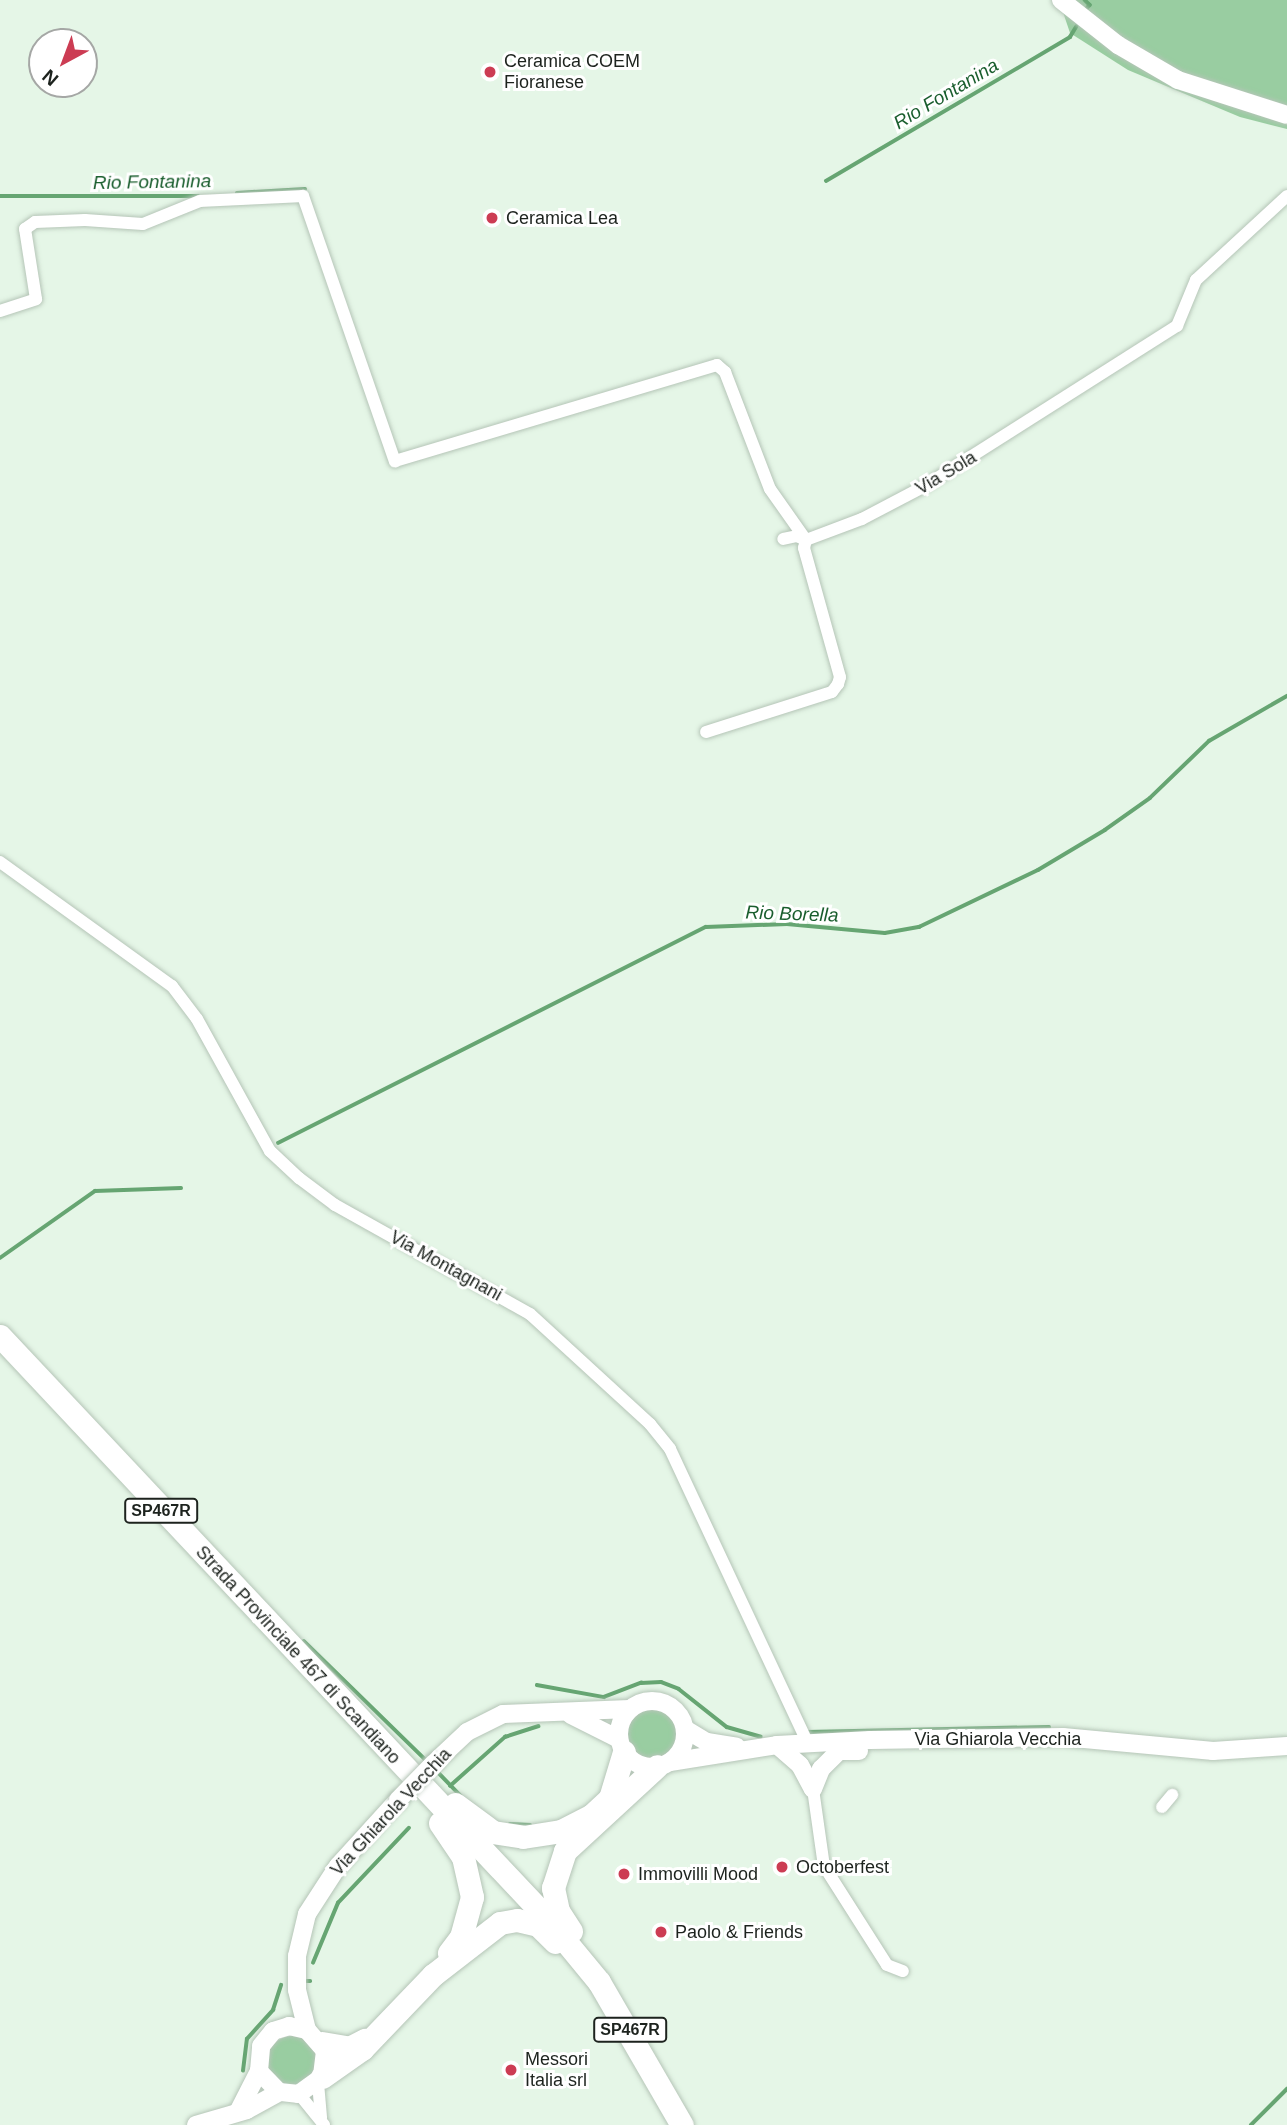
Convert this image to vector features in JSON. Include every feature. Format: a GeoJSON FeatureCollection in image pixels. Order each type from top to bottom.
{"type":"FeatureCollection","features":[{"type":"Feature","properties":{"kind":"highway","name":"Strada Provinciale 467 di Scandiano"},"geometry":{"type":"LineString","coordinates":[[0,1336],[568,1942],[682,2125]]}},
{"type":"Feature","properties":{"kind":"highway"},"geometry":{"type":"LineString","coordinates":[[325,1684],[463,1812],[493,1832],[543,1836],[577,1824],[610,1798],[622,1746]]}},
{"type":"Feature","properties":{"kind":"highway"},"geometry":{"type":"LineString","coordinates":[[325,1684],[393,1772],[450,1833],[470,1872],[470,1915],[461,1937],[433,1975]]}},
{"type":"Feature","properties":{"kind":"highway"},"geometry":{"type":"LineString","coordinates":[[638,2055],[639,2038],[606,1981],[558,1911],[553,1888],[560,1860],[578,1833],[664,1764]]}},
{"type":"Feature","properties":{"kind":"highway"},"geometry":{"type":"LineString","coordinates":[[320,2080],[370,2037],[433,1975],[500,1923],[517,1920],[538,1925],[577,1969],[638,2055]]}},
{"type":"Feature","properties":{"kind":"highway"},"geometry":{"type":"LineString","coordinates":[[314,2036],[349,2048],[370,2037]]}},
{"type":"Feature","properties":{"kind":"highway","name":"Strada Provinciale 467 di Scandiano"},"geometry":{"type":"LineString","coordinates":[[638,2055],[671,2125]]}},
{"type":"Feature","properties":{"kind":"street"},"geometry":{"type":"LineString","coordinates":[[1061,0],[1118,45],[1178,80],[1287,116]]}},
{"type":"Feature","properties":{"kind":"street"},"geometry":{"type":"LineString","coordinates":[[0,311],[36,299],[25,229],[35,222],[85,220],[143,224],[200,201],[303,196],[395,461],[717,365],[725,372],[770,489],[806,540],[804,548],[840,677],[832,692],[706,732]]}},
{"type":"Feature","properties":{"kind":"street","name":"Via Sola"},"geometry":{"type":"LineString","coordinates":[[806,540],[862,519],[923,487],[1177,327],[1196,280],[1287,196]]}},
{"type":"Feature","properties":{"kind":"street"},"geometry":{"type":"LineString","coordinates":[[783,539],[797,536],[806,540]]}},
{"type":"Feature","properties":{"kind":"street","name":"Via Montagnani"},"geometry":{"type":"LineString","coordinates":[[0,862],[172,986],[197,1018],[270,1151],[299,1178],[335,1205],[530,1314],[650,1424],[670,1448],[807,1742]]}},
{"type":"Feature","properties":{"kind":"street","name":"Via Ghiarola Vecchia"},"geometry":{"type":"LineString","coordinates":[[320,2080],[326,2060],[297,1990],[297,1956],[315,1900],[338,1866],[433,1763],[467,1732],[503,1714],[630,1709],[646,1701],[663,1702],[678,1713],[685,1728],[707,1742],[751,1749]]}},
{"type":"Feature","properties":{"kind":"street"},"geometry":{"type":"LineString","coordinates":[[622,1746],[620,1726],[630,1709]]}},
{"type":"Feature","properties":{"kind":"street","name":"Via Ghiarola Vecchia"},"geometry":{"type":"LineString","coordinates":[[561,1712],[622,1746],[639,1764],[664,1764],[777,1745],[870,1740],[1063,1737],[1213,1751],[1287,1746]]}},
{"type":"Feature","properties":{"kind":"street"},"geometry":{"type":"LineString","coordinates":[[664,1764],[682,1747],[685,1728]]}},
{"type":"Feature","properties":{"kind":"street"},"geometry":{"type":"LineString","coordinates":[[813,1789],[821,1769],[839,1751],[865,1750],[870,1740]]}},
{"type":"Feature","properties":{"kind":"street"},"geometry":{"type":"LineString","coordinates":[[800,1765],[807,1742]]}},
{"type":"Feature","properties":{"kind":"street"},"geometry":{"type":"LineString","coordinates":[[807,1742],[821,1769]]}},
{"type":"Feature","properties":{"kind":"street"},"geometry":{"type":"LineString","coordinates":[[777,1745],[800,1765],[813,1789],[824,1866],[887,1965],[903,1971]]}},
{"type":"Feature","properties":{"kind":"street"},"geometry":{"type":"LineString","coordinates":[[1162,1807],[1172,1795]]}},
{"type":"Feature","properties":{"kind":"street","name":"Via Ghiarola Vecchia"},"geometry":{"type":"LineString","coordinates":[[238,2112],[260,2071],[261,2046],[279,2028],[297,1990]]}},
{"type":"Feature","properties":{"kind":"street"},"geometry":{"type":"LineString","coordinates":[[279,2028],[314,2036]]}},
{"type":"Feature","properties":{"kind":"street"},"geometry":{"type":"LineString","coordinates":[[260,2071],[279,2092]]}},
{"type":"Feature","properties":{"kind":"street"},"geometry":{"type":"LineString","coordinates":[[196,2125],[238,2112],[279,2092],[299,2094],[320,2080]]}},
{"type":"Feature","properties":{"kind":"street"},"geometry":{"type":"LineString","coordinates":[[320,2080],[322,2122]]}},
{"type":"Feature","properties":{"kind":"street"},"geometry":{"type":"LineString","coordinates":[[299,2094],[322,2122]]}},
{"type":"Feature","properties":{"kind":"green space"},"geometry":{"type":"Polygon","coordinates":[[[1059,0],[1287,0],[1287,129],[1240,117],[1128,70],[1070,33],[1059,0]]]}},
{"type":"Feature","properties":{"kind":"green space"},"geometry":{"type":"Polygon","coordinates":[[[653,1709],[671,1716],[678,1734],[671,1752],[653,1759],[635,1752],[628,1734],[635,1716],[653,1709]]]}},
{"type":"Feature","properties":{"kind":"green space"},"geometry":{"type":"Polygon","coordinates":[[[292,2036],[310,2043],[317,2061],[310,2079],[292,2086],[274,2079],[267,2061],[274,2043],[292,2036]]]}},
{"type":"Feature","properties":{"kind":"waterway","name":"Rio Fontanina"},"geometry":{"type":"LineString","coordinates":[[1085,0],[1090,5],[1087,9]]}},
{"type":"Feature","properties":{"kind":"waterway","name":"Rio Fontanina"},"geometry":{"type":"LineString","coordinates":[[826,181],[1070,37],[1076,27]]}},
{"type":"Feature","properties":{"kind":"waterway","name":"Rio Fontanina"},"geometry":{"type":"LineString","coordinates":[[237,193],[305,189]]}},
{"type":"Feature","properties":{"kind":"waterway","name":"Rio Fontanina"},"geometry":{"type":"LineString","coordinates":[[0,196],[198,196]]}},
{"type":"Feature","properties":{"kind":"waterway","name":"Rio Borella"},"geometry":{"type":"LineString","coordinates":[[278,1143],[706,927],[787,924],[885,933],[919,927],[1038,870],[1105,830],[1150,798],[1209,741],[1287,696]]}},
{"type":"Feature","properties":{"kind":"waterway","name":"Rio Borella"},"geometry":{"type":"LineString","coordinates":[[0,1258],[95,1191],[181,1188]]}},
{"type":"Feature","properties":{"kind":"waterway"},"geometry":{"type":"LineString","coordinates":[[304,1641],[427,1761]]}},
{"type":"Feature","properties":{"kind":"waterway"},"geometry":{"type":"LineString","coordinates":[[537,1685],[604,1697],[641,1683],[661,1682],[679,1689],[727,1727],[761,1737]]}},
{"type":"Feature","properties":{"kind":"waterway"},"geometry":{"type":"LineString","coordinates":[[450,1786],[505,1737],[538,1726]]}},
{"type":"Feature","properties":{"kind":"waterway"},"geometry":{"type":"LineString","coordinates":[[808,1732],[1049,1727]]}},
{"type":"Feature","properties":{"kind":"waterway"},"geometry":{"type":"LineString","coordinates":[[435,1769],[461,1796]]}},
{"type":"Feature","properties":{"kind":"waterway"},"geometry":{"type":"LineString","coordinates":[[510,1824],[530,1825]]}},
{"type":"Feature","properties":{"kind":"waterway"},"geometry":{"type":"LineString","coordinates":[[313,1963],[338,1903],[409,1828]]}},
{"type":"Feature","properties":{"kind":"waterway"},"geometry":{"type":"LineString","coordinates":[[243,2071],[247,2039],[273,2010],[281,1985]]}},
{"type":"Feature","properties":{"kind":"waterway"},"geometry":{"type":"LineString","coordinates":[[1251,2125],[1287,2089]]}},
{"type":"Feature","properties":{"kind":"place","name":"Ceramica COEM Fioranese"},"geometry":{"type":"Point","coordinates":[490,72]}},
{"type":"Feature","properties":{"kind":"place","name":"Ceramica Lea"},"geometry":{"type":"Point","coordinates":[492,218]}},
{"type":"Feature","properties":{"kind":"place","name":"Octoberfest"},"geometry":{"type":"Point","coordinates":[782,1867]}},
{"type":"Feature","properties":{"kind":"place","name":"Immovilli Mood"},"geometry":{"type":"Point","coordinates":[624,1874]}},
{"type":"Feature","properties":{"kind":"place","name":"Paolo & Friends"},"geometry":{"type":"Point","coordinates":[661,1932]}},
{"type":"Feature","properties":{"kind":"place","name":"Messori Italia srl"},"geometry":{"type":"Point","coordinates":[511,2070]}}]}
